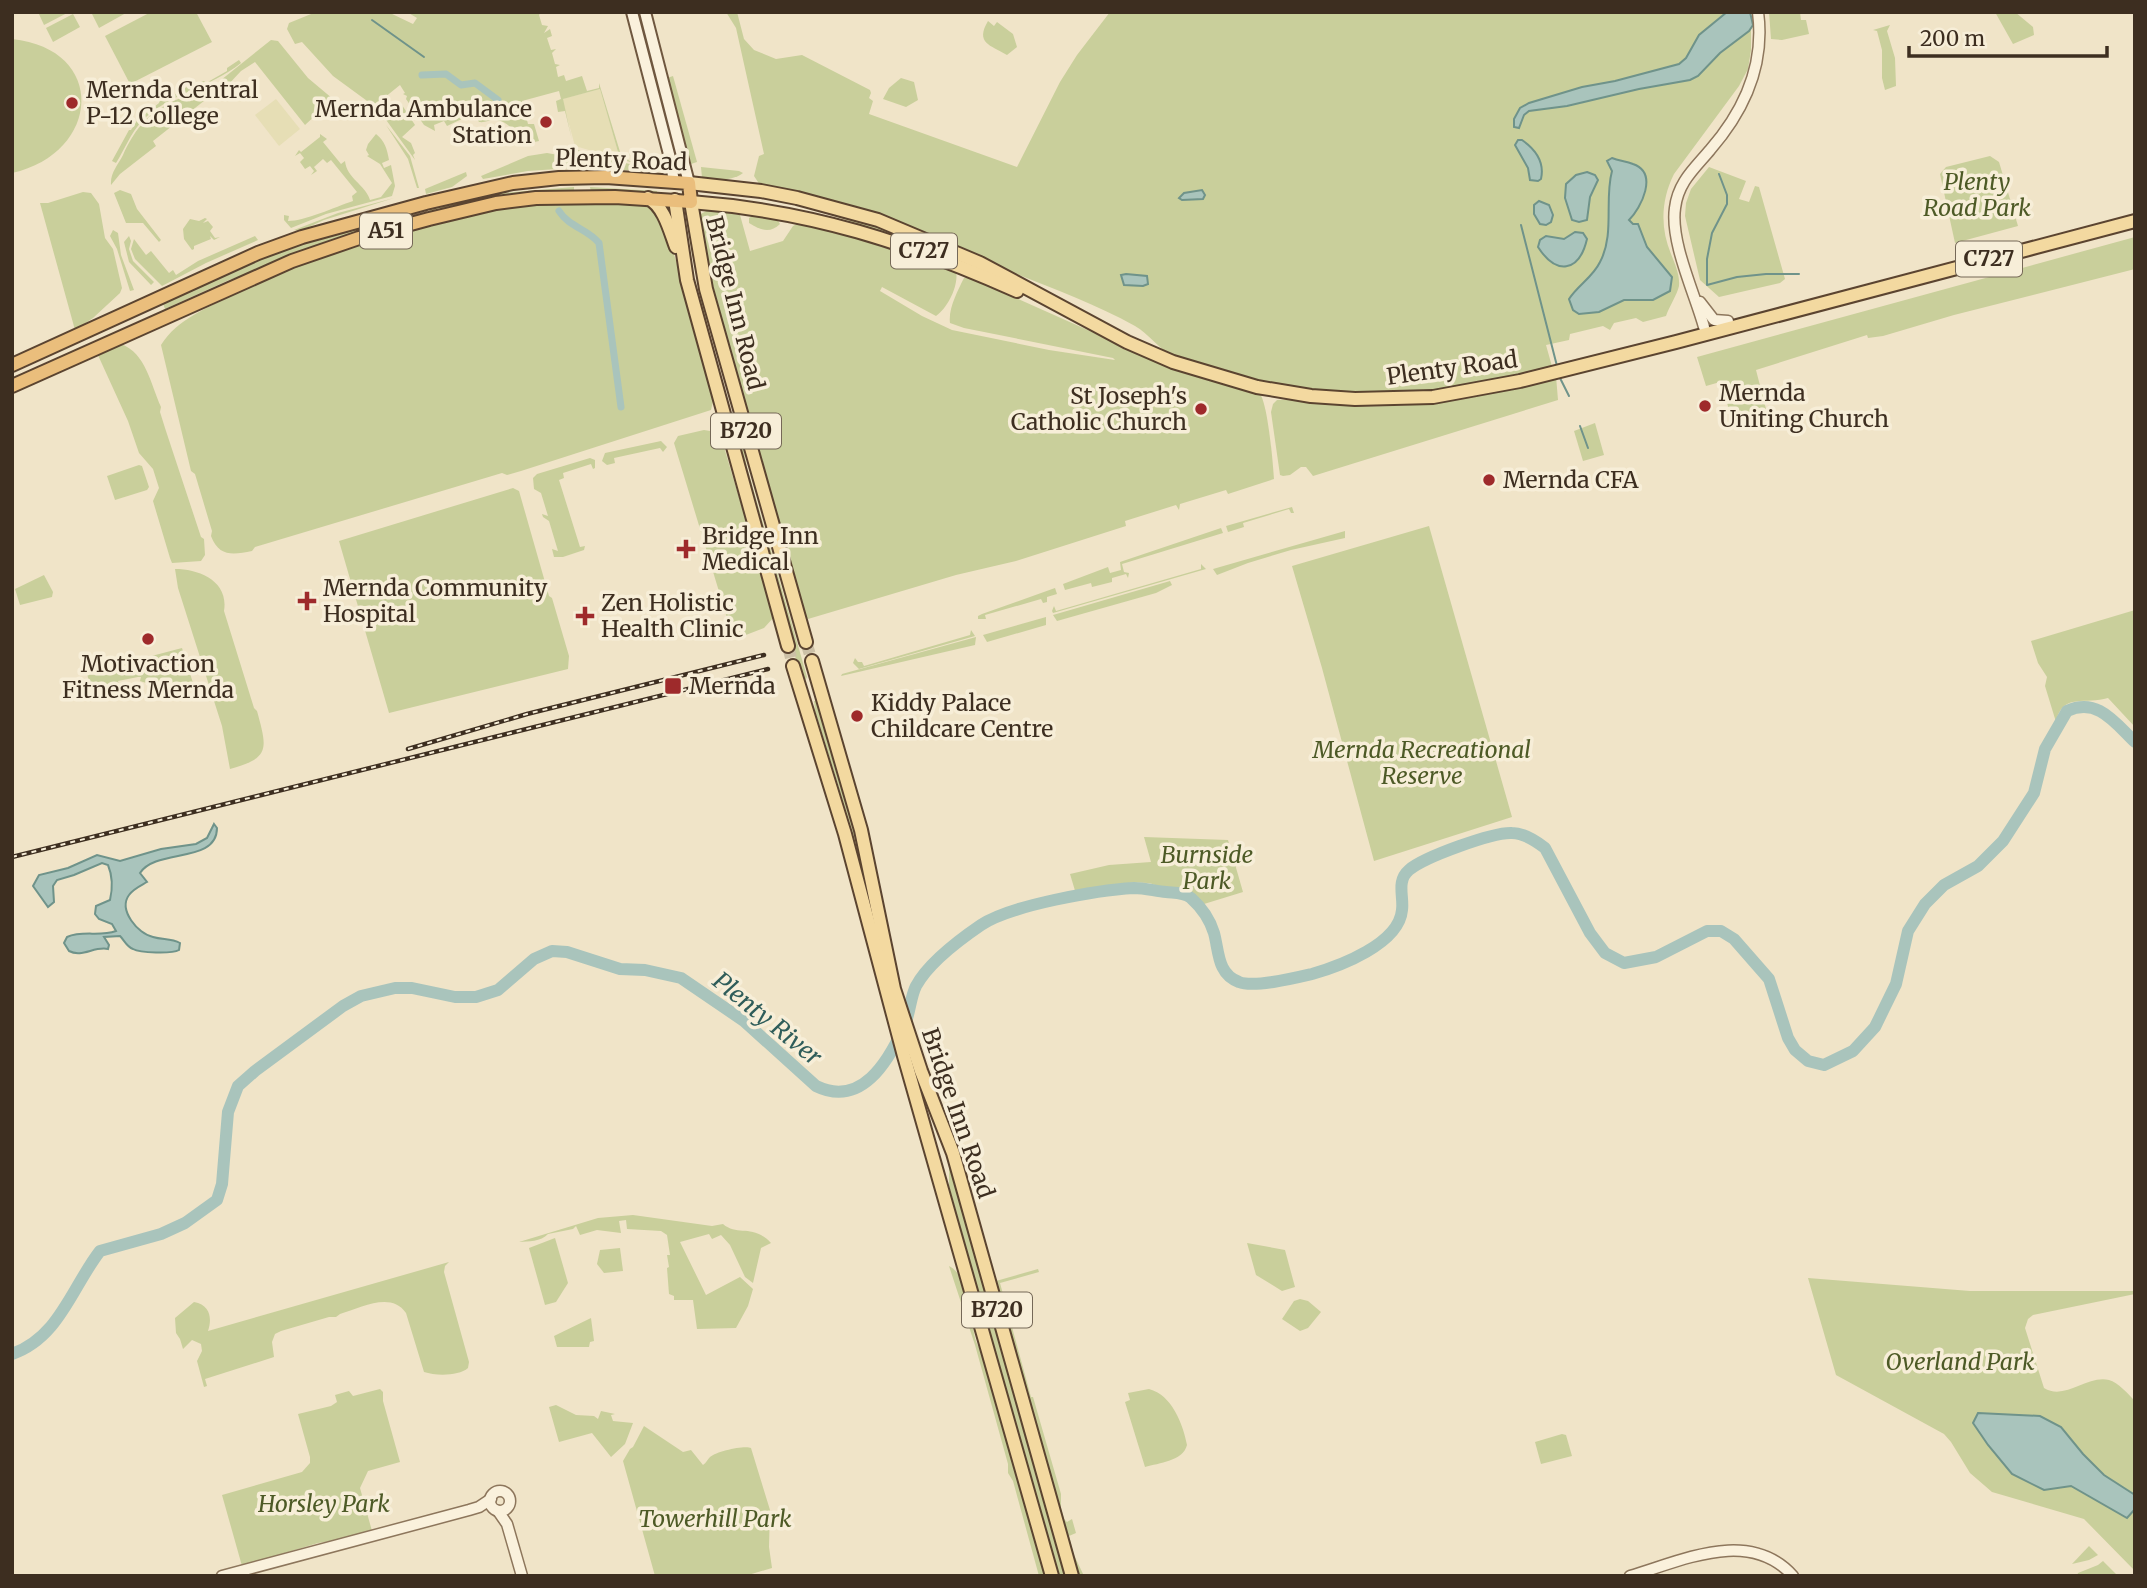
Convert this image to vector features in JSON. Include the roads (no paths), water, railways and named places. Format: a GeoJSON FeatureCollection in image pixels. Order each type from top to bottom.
{"type":"FeatureCollection","features":[{"type":"Feature","properties":{"kind":"highway","name":"Plenty Road"},"geometry":{"type":"LineString","coordinates":[[12,365],[276,246],[413,207],[513,183],[584,177],[689,183]]}},
{"type":"Feature","properties":{"kind":"highway"},"geometry":{"type":"LineString","coordinates":[[580,197],[584,177]]}},
{"type":"Feature","properties":{"kind":"highway","name":"Bridge Inn Road"},"geometry":{"type":"LineString","coordinates":[[674,182],[675,200]]}},
{"type":"Feature","properties":{"kind":"highway","name":"Bridge Inn Road"},"geometry":{"type":"LineString","coordinates":[[689,183],[691,201]]}},
{"type":"Feature","properties":{"kind":"highway","name":"Plenty Road"},"geometry":{"type":"LineString","coordinates":[[12,386],[276,267],[336,245],[417,222],[513,200],[580,197],[691,201]]}},
{"type":"Feature","properties":{"kind":"highway"},"geometry":{"type":"LineString","coordinates":[[413,207],[417,222]]}},
{"type":"Feature","properties":{"kind":"main road","name":"Bridge Inn Road"},"geometry":{"type":"LineString","coordinates":[[632,12],[674,182]]}},
{"type":"Feature","properties":{"kind":"main road","name":"Bridge Inn Road"},"geometry":{"type":"LineString","coordinates":[[645,12],[689,183]]}},
{"type":"Feature","properties":{"kind":"main road","name":"Plenty Road"},"geometry":{"type":"LineString","coordinates":[[689,183],[774,193],[821,203],[878,220],[980,263],[1106,331]]}},
{"type":"Feature","properties":{"kind":"main road"},"geometry":{"type":"LineString","coordinates":[[648,198],[656,203],[664,217],[687,280]]}},
{"type":"Feature","properties":{"kind":"main road","name":"Bridge Inn Road"},"geometry":{"type":"LineString","coordinates":[[675,200],[687,280],[788,646]]}},
{"type":"Feature","properties":{"kind":"main road","name":"Bridge Inn Road"},"geometry":{"type":"LineString","coordinates":[[691,201],[704,281],[806,642]]}},
{"type":"Feature","properties":{"kind":"main road","name":"Plenty Road"},"geometry":{"type":"LineString","coordinates":[[691,201],[770,211],[876,235],[965,268],[1173,362],[1227,379],[1271,390],[1332,398],[1380,399],[1433,397],[1549,374],[1702,331],[2135,221]]}},
{"type":"Feature","properties":{"kind":"main road","name":"Plenty Road"},"geometry":{"type":"LineString","coordinates":[[1702,331],[1728,321],[1843,296]]}},
{"type":"Feature","properties":{"kind":"main road"},"geometry":{"type":"LineString","coordinates":[[724,416],[740,412]]}},
{"type":"Feature","properties":{"kind":"main road","name":"Bridge Inn Road"},"geometry":{"type":"LineString","coordinates":[[812,662],[861,830],[894,989],[954,1158],[1072,1576]]}},
{"type":"Feature","properties":{"kind":"main road","name":"Bridge Inn Road"},"geometry":{"type":"LineString","coordinates":[[793,666],[842,822],[905,1059],[1052,1576]]}},
{"type":"Feature","properties":{"kind":"main road"},"geometry":{"type":"LineString","coordinates":[[801,693],[820,689]]}},
{"type":"Feature","properties":{"kind":"main road"},"geometry":{"type":"LineString","coordinates":[[934,1159],[954,1158]]}},
{"type":"Feature","properties":{"kind":"street"},"geometry":{"type":"LineString","coordinates":[[1702,331],[1674,221],[1676,198],[1686,176],[1723,133],[1748,93],[1759,59],[1758,12]]}},
{"type":"Feature","properties":{"kind":"street"},"geometry":{"type":"LineString","coordinates":[[1690,284],[1690,298],[1702,331]]}},
{"type":"Feature","properties":{"kind":"street"},"geometry":{"type":"LineString","coordinates":[[1695,296],[1714,320],[1728,321]]}},
{"type":"Feature","properties":{"kind":"street"},"geometry":{"type":"LineString","coordinates":[[507,1524],[510,1498],[503,1492],[494,1493],[494,1506],[507,1524],[522,1576]]}},
{"type":"Feature","properties":{"kind":"street"},"geometry":{"type":"LineString","coordinates":[[222,1576],[479,1507],[494,1506],[504,1511],[509,1507]]}},
{"type":"Feature","properties":{"kind":"street"},"geometry":{"type":"LineString","coordinates":[[1630,1576],[1731,1549],[1763,1554],[1793,1576]]}},
{"type":"Feature","properties":{"kind":"water"},"geometry":{"type":"Polygon","coordinates":[[[1727,12],[1750,12],[1753,25],[1698,76],[1690,80],[1567,106],[1529,111],[1524,115],[1519,128],[1514,127],[1514,119],[1520,108],[1529,103],[1582,87],[1679,64],[1686,58],[1699,35],[1727,12]]]}},
{"type":"Feature","properties":{"kind":"water"},"geometry":{"type":"Polygon","coordinates":[[[1518,140],[1527,144],[1538,156],[1542,173],[1538,181],[1530,180],[1528,168],[1515,145],[1518,140]]]}},
{"type":"Feature","properties":{"kind":"water"},"geometry":{"type":"Polygon","coordinates":[[[1612,158],[1641,168],[1645,175],[1645,191],[1629,220],[1638,224],[1647,247],[1672,277],[1670,291],[1653,300],[1624,300],[1599,312],[1579,314],[1573,310],[1569,299],[1593,272],[1604,251],[1612,171],[1607,161],[1612,158]]]}},
{"type":"Feature","properties":{"kind":"water"},"geometry":{"type":"Polygon","coordinates":[[[1587,172],[1595,175],[1598,180],[1590,197],[1587,220],[1579,222],[1572,220],[1565,198],[1566,184],[1576,175],[1587,172]]]}},
{"type":"Feature","properties":{"kind":"water"},"geometry":{"type":"Polygon","coordinates":[[[1202,190],[1205,195],[1203,199],[1179,198],[1184,193],[1202,190]]]}},
{"type":"Feature","properties":{"kind":"water"},"geometry":{"type":"Polygon","coordinates":[[[1539,201],[1549,205],[1553,215],[1551,222],[1546,225],[1540,224],[1534,214],[1534,205],[1539,201]]]}},
{"type":"Feature","properties":{"kind":"water"},"geometry":{"type":"Polygon","coordinates":[[[1575,232],[1583,233],[1587,239],[1573,264],[1559,266],[1538,247],[1540,240],[1546,236],[1564,239],[1575,232]]]}},
{"type":"Feature","properties":{"kind":"water"},"geometry":{"type":"Polygon","coordinates":[[[1121,275],[1147,276],[1148,284],[1124,285],[1121,275]]]}},
{"type":"Feature","properties":{"kind":"water"},"geometry":{"type":"Polygon","coordinates":[[[214,824],[217,828],[214,839],[207,847],[148,865],[140,873],[147,882],[133,891],[126,901],[131,920],[141,931],[180,943],[179,950],[137,950],[129,947],[120,936],[104,937],[109,945],[108,949],[79,953],[69,951],[64,943],[67,937],[116,931],[112,924],[99,919],[95,914],[96,906],[110,900],[112,882],[108,865],[102,863],[57,880],[53,886],[54,902],[48,907],[33,886],[39,875],[68,868],[97,855],[120,861],[161,849],[196,844],[207,838],[214,824]]]}},
{"type":"Feature","properties":{"kind":"water"},"geometry":{"type":"Polygon","coordinates":[[[1978,1413],[2040,1416],[2061,1427],[2104,1475],[2135,1495],[2135,1509],[2127,1518],[2071,1486],[2044,1490],[2012,1474],[1973,1423],[1978,1413]]]}},
{"type":"Feature","properties":{"kind":"waterway"},"geometry":{"type":"LineString","coordinates":[[372,20],[424,57]]}},
{"type":"Feature","properties":{"kind":"waterway"},"geometry":{"type":"LineString","coordinates":[[422,75],[446,74],[461,85],[475,83],[498,100]]}},
{"type":"Feature","properties":{"kind":"waterway"},"geometry":{"type":"LineString","coordinates":[[1719,174],[1727,195],[1727,204],[1712,233],[1707,259],[1707,285],[1737,277],[1799,274]]}},
{"type":"Feature","properties":{"kind":"waterway"},"geometry":{"type":"LineString","coordinates":[[559,211],[568,221],[590,234],[599,243],[621,407]]}},
{"type":"Feature","properties":{"kind":"waterway"},"geometry":{"type":"LineString","coordinates":[[1521,225],[1557,366]]}},
{"type":"Feature","properties":{"kind":"waterway"},"geometry":{"type":"LineString","coordinates":[[1560,378],[1569,396]]}},
{"type":"Feature","properties":{"kind":"waterway"},"geometry":{"type":"LineString","coordinates":[[1580,426],[1588,448]]}},
{"type":"Feature","properties":{"kind":"waterway","name":"Plenty River"},"geometry":{"type":"LineString","coordinates":[[12,1354],[42,1336],[53,1324],[100,1251],[161,1234],[185,1223],[217,1200],[222,1184],[228,1112],[238,1086],[343,1006],[361,996],[395,988],[412,988],[455,997],[476,997],[498,990],[534,959],[552,951],[567,952],[620,969],[645,970],[681,978],[744,1021],[816,1086],[832,1091],[846,1091],[871,1078],[890,1054],[906,1022],[916,986],[929,968],[963,937],[981,925],[1012,911],[1078,895],[1118,889],[1138,888],[1182,894],[1195,902],[1208,919],[1220,961],[1232,978],[1246,984],[1275,982],[1337,965],[1380,943],[1398,922],[1402,910],[1403,879],[1405,874],[1417,865],[1475,841],[1516,833],[1545,848],[1590,933],[1605,953],[1624,963],[1656,957],[1707,931],[1721,931],[1734,939],[1769,979],[1788,1038],[1795,1050],[1808,1061],[1824,1065],[1853,1051],[1875,1027],[1896,984],[1908,931],[1925,904],[1944,885],[1978,866],[2003,841],[2034,793],[2045,749],[2067,711],[2088,707],[2097,710],[2113,720],[2135,742]]}},
{"type":"Feature","properties":{"kind":"tunnel"},"geometry":{"type":"LineString","coordinates":[[806,642],[812,661]]}},
{"type":"Feature","properties":{"kind":"tunnel"},"geometry":{"type":"LineString","coordinates":[[788,646],[793,666]]}},
{"type":"Feature","properties":{"kind":"railway"},"geometry":{"type":"LineString","coordinates":[[408,749],[527,714],[764,655]]}},
{"type":"Feature","properties":{"kind":"railway"},"geometry":{"type":"LineString","coordinates":[[12,857],[768,669]]}},
{"type":"Feature","properties":{"kind":"place","name":"Mernda Central P-12 College"},"geometry":{"type":"Point","coordinates":[72,103]}},
{"type":"Feature","properties":{"kind":"place","name":"Mernda Ambulance Station"},"geometry":{"type":"Point","coordinates":[546,122]}},
{"type":"Feature","properties":{"kind":"place","name":"Mernda Uniting Church"},"geometry":{"type":"Point","coordinates":[1705,406]}},
{"type":"Feature","properties":{"kind":"place","name":"St Joseph's Catholic Church"},"geometry":{"type":"Point","coordinates":[1201,409]}},
{"type":"Feature","properties":{"kind":"place","name":"Mernda CFA"},"geometry":{"type":"Point","coordinates":[1489,480]}},
{"type":"Feature","properties":{"kind":"place","name":"Bridge Inn Medical"},"geometry":{"type":"Point","coordinates":[686,549]}},
{"type":"Feature","properties":{"kind":"place","name":"Mernda Community Hospital"},"geometry":{"type":"Point","coordinates":[307,601]}},
{"type":"Feature","properties":{"kind":"place","name":"Zen Holistic Health Clinic"},"geometry":{"type":"Point","coordinates":[585,616]}},
{"type":"Feature","properties":{"kind":"place","name":"Motivaction Fitness Mernda"},"geometry":{"type":"Point","coordinates":[148,639]}},
{"type":"Feature","properties":{"kind":"place","name":"Mernda"},"geometry":{"type":"Point","coordinates":[673,686]}},
{"type":"Feature","properties":{"kind":"place","name":"Kiddy Palace Childcare Centre"},"geometry":{"type":"Point","coordinates":[857,716]}},
{"type":"Feature","properties":{"kind":"park label","name":"Plenty Road Park"},"geometry":{"type":"Point","coordinates":[1977,195]}},
{"type":"Feature","properties":{"kind":"park label","name":"Mernda Recreational Reserve"},"geometry":{"type":"Point","coordinates":[1422,763]}},
{"type":"Feature","properties":{"kind":"park label","name":"Burnside Park"},"geometry":{"type":"Point","coordinates":[1207,868]}},
{"type":"Feature","properties":{"kind":"park label","name":"Overland Park"},"geometry":{"type":"Point","coordinates":[1960,1362]}},
{"type":"Feature","properties":{"kind":"park label","name":"Horsley Park"},"geometry":{"type":"Point","coordinates":[324,1504]}},
{"type":"Feature","properties":{"kind":"park label","name":"Towerhill Park"},"geometry":{"type":"Point","coordinates":[715,1519]}}]}
